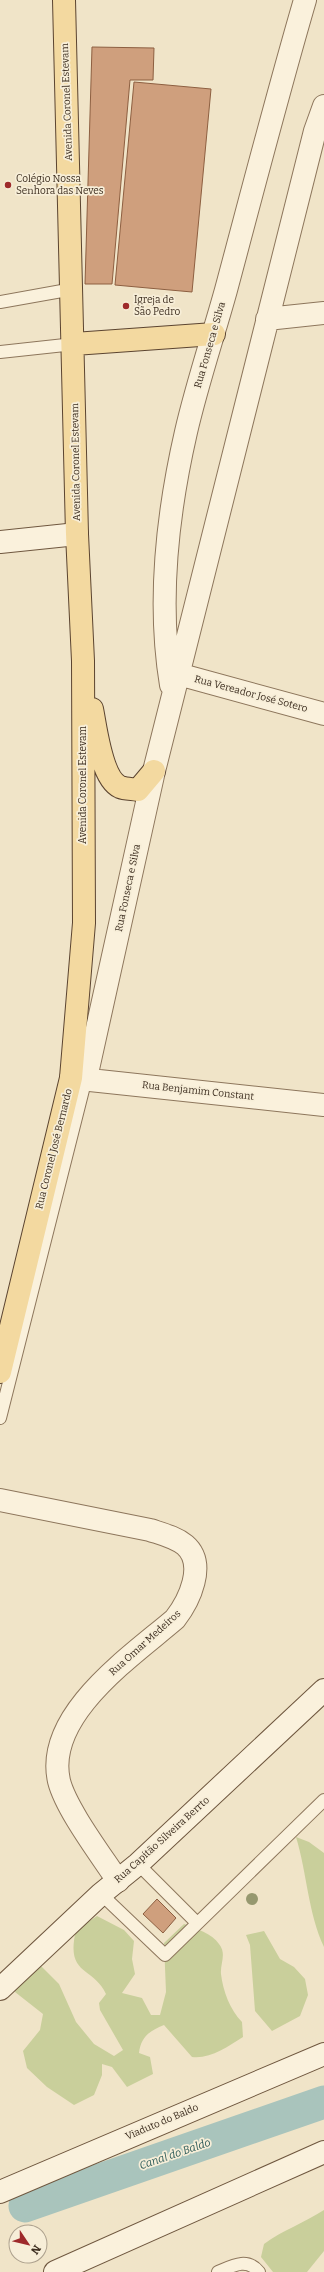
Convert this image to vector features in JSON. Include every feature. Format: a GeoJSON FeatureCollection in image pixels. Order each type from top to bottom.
{"type":"FeatureCollection","features":[{"type":"Feature","properties":{"kind":"main road","name":"Avenida Coronel Estevam"},"geometry":{"type":"LineString","coordinates":[[64,0],[74,344],[77,534],[83,661],[84,923]]}},
{"type":"Feature","properties":{"kind":"main road"},"geometry":{"type":"LineString","coordinates":[[74,344],[214,334]]}},
{"type":"Feature","properties":{"kind":"main road"},"geometry":{"type":"LineString","coordinates":[[83,661],[104,763],[110,776],[120,787],[138,790],[154,771]]}},
{"type":"Feature","properties":{"kind":"main road","name":"Rua Coronel José Bernardo"},"geometry":{"type":"LineString","coordinates":[[0,1372],[4,1339],[78,1078],[84,923]]}},
{"type":"Feature","properties":{"kind":"street","name":"Rua Fonseca e Silva"},"geometry":{"type":"LineString","coordinates":[[173,698],[166,650],[164,578],[170,513],[186,432],[214,334],[263,144],[305,0]]}},
{"type":"Feature","properties":{"kind":"street","name":"Rua Fonseca e Silva"},"geometry":{"type":"LineString","coordinates":[[78,1078],[267,319],[316,130],[324,106]]}},
{"type":"Feature","properties":{"kind":"street"},"geometry":{"type":"LineString","coordinates":[[267,319],[324,313]]}},
{"type":"Feature","properties":{"kind":"street"},"geometry":{"type":"LineString","coordinates":[[0,542],[77,534]]}},
{"type":"Feature","properties":{"kind":"street","name":"Rua Vereador José Sotero"},"geometry":{"type":"LineString","coordinates":[[178,674],[324,714]]}},
{"type":"Feature","properties":{"kind":"street","name":"Rua Benjamim Constant"},"geometry":{"type":"LineString","coordinates":[[78,1078],[324,1105]]}},
{"type":"Feature","properties":{"kind":"street","name":"Rua Omar Medeiros"},"geometry":{"type":"LineString","coordinates":[[0,1500],[150,1530],[174,1538],[186,1545],[191,1554],[195,1576],[192,1590],[185,1606],[175,1619],[90,1693],[75,1712],[58,1755],[59,1780],[66,1798],[118,1881]]}},
{"type":"Feature","properties":{"kind":"street","name":"Rua Capitão Silveira Berrto"},"geometry":{"type":"LineString","coordinates":[[0,1989],[101,1894],[138,1864],[324,1690]]}},
{"type":"Feature","properties":{"kind":"street","name":"Viaduto do Baldo"},"geometry":{"type":"LineString","coordinates":[[0,2192],[324,2054]]}},
{"type":"Feature","properties":{"kind":"street"},"geometry":{"type":"LineString","coordinates":[[54,2272],[324,2152]]}},
{"type":"Feature","properties":{"kind":"lane"},"geometry":{"type":"LineString","coordinates":[[0,302],[72,289]]}},
{"type":"Feature","properties":{"kind":"lane"},"geometry":{"type":"LineString","coordinates":[[0,352],[74,344]]}},
{"type":"Feature","properties":{"kind":"lane","name":"Rua Coronel José Bernardo"},"geometry":{"type":"LineString","coordinates":[[0,1418],[78,1078]]}},
{"type":"Feature","properties":{"kind":"lane"},"geometry":{"type":"LineString","coordinates":[[101,1894],[165,1956],[324,1800]]}},
{"type":"Feature","properties":{"kind":"lane"},"geometry":{"type":"LineString","coordinates":[[138,1864],[197,1923]]}},
{"type":"Feature","properties":{"kind":"lane"},"geometry":{"type":"LineString","coordinates":[[218,2272],[238,2263],[248,2263],[259,2272]]}},
{"type":"Feature","properties":{"kind":"green space"},"geometry":{"type":"Polygon","coordinates":[[[296,1837],[309,1842],[324,1853],[324,1947],[314,1921],[296,1837]]]}},
{"type":"Feature","properties":{"kind":"green space"},"geometry":{"type":"Polygon","coordinates":[[[97,1916],[124,1930],[134,1941],[132,1959],[135,1974],[122,1993],[142,1998],[151,2015],[160,2015],[166,1992],[164,1943],[184,1924],[203,1932],[216,1940],[223,1951],[221,1974],[223,1987],[234,2012],[242,2022],[243,2037],[212,2054],[192,2057],[164,2025],[150,2032],[140,2047],[139,2053],[150,2057],[153,2074],[127,2087],[112,2067],[102,2064],[102,2075],[94,2095],[74,2105],[47,2087],[27,2068],[23,2051],[40,2030],[43,2014],[15,1992],[18,1974],[40,1965],[59,1984],[76,2022],[94,2044],[114,2056],[123,2050],[100,2010],[99,2003],[106,1994],[101,1985],[77,1963],[74,1955],[76,1930],[97,1916]]]}},
{"type":"Feature","properties":{"kind":"green space"},"geometry":{"type":"Polygon","coordinates":[[[264,1931],[280,1959],[294,1967],[305,1979],[308,1995],[300,2016],[272,2031],[255,2011],[250,1945],[246,1935],[264,1931]]]}},
{"type":"Feature","properties":{"kind":"green space"},"geometry":{"type":"Polygon","coordinates":[[[324,2210],[324,2251],[307,2272],[273,2272],[261,2257],[264,2244],[324,2210]]]}},
{"type":"Feature","properties":{"kind":"building"},"geometry":{"type":"Polygon","coordinates":[[[92,47],[154,48],[153,80],[130,80],[112,284],[85,284],[92,47]]]}},
{"type":"Feature","properties":{"kind":"building"},"geometry":{"type":"Polygon","coordinates":[[[134,82],[211,89],[192,292],[115,285],[134,82]]]}},
{"type":"Feature","properties":{"kind":"building"},"geometry":{"type":"Polygon","coordinates":[[[157,1899],[176,1918],[163,1933],[143,1914],[157,1899]]]}},
{"type":"Feature","properties":{"kind":"waterway","name":"Canal do Baldo"},"geometry":{"type":"LineString","coordinates":[[25,2206],[324,2102]]}},
{"type":"Feature","properties":{"kind":"place","name":"Colégio Nossa Senhora das Neves"},"geometry":{"type":"Point","coordinates":[8,185]}},
{"type":"Feature","properties":{"kind":"place","name":"Igreja de São Pedro"},"geometry":{"type":"Point","coordinates":[126,306]}}]}
